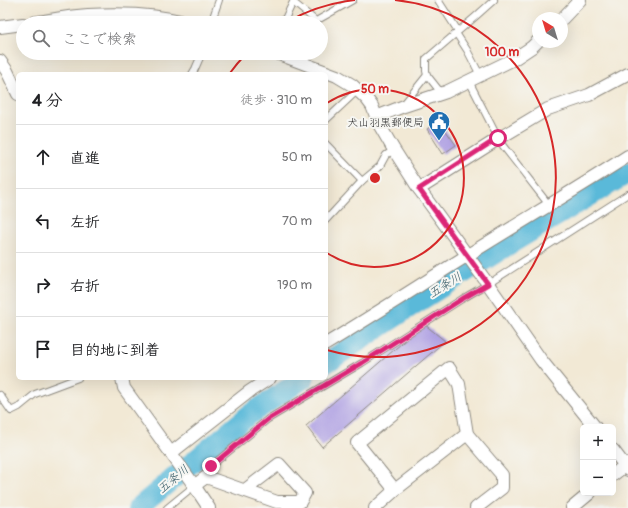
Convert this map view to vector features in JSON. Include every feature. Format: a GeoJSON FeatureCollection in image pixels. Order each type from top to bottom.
{"type":"FeatureCollection","features":[{"type":"Feature","properties":{"kind":"street"},"geometry":{"type":"LineString","coordinates":[[568,13],[580,0]]}},
{"type":"Feature","properties":{"kind":"street"},"geometry":{"type":"LineString","coordinates":[[79,16],[132,14],[146,16]]}},
{"type":"Feature","properties":{"kind":"street"},"geometry":{"type":"LineString","coordinates":[[0,28],[16,25]]}},
{"type":"Feature","properties":{"kind":"street"},"geometry":{"type":"LineString","coordinates":[[376,117],[442,94],[514,59],[532,47]]}},
{"type":"Feature","properties":{"kind":"street"},"geometry":{"type":"LineString","coordinates":[[295,60],[326,72]]}},
{"type":"Feature","properties":{"kind":"street"},"geometry":{"type":"LineString","coordinates":[[0,61],[16,90]]}},
{"type":"Feature","properties":{"kind":"street"},"geometry":{"type":"LineString","coordinates":[[328,73],[352,85],[366,98],[372,106],[380,126],[419,189],[468,255],[541,360],[593,424]]}},
{"type":"Feature","properties":{"kind":"street"},"geometry":{"type":"LineString","coordinates":[[419,189],[498,138],[548,109],[589,96],[628,74]]}},
{"type":"Feature","properties":{"kind":"street"},"geometry":{"type":"LineString","coordinates":[[328,343],[628,156]]}},
{"type":"Feature","properties":{"kind":"street"},"geometry":{"type":"LineString","coordinates":[[395,490],[357,443],[449,368],[459,384],[467,434],[502,475],[502,488],[476,508]]}},
{"type":"Feature","properties":{"kind":"street"},"geometry":{"type":"LineString","coordinates":[[122,380],[124,388],[174,456],[209,508]]}},
{"type":"Feature","properties":{"kind":"street"},"geometry":{"type":"LineString","coordinates":[[174,456],[250,391],[267,380]]}},
{"type":"Feature","properties":{"kind":"street"},"geometry":{"type":"LineString","coordinates":[[375,508],[395,490],[467,434]]}},
{"type":"Feature","properties":{"kind":"street"},"geometry":{"type":"LineString","coordinates":[[616,453],[627,466],[616,473]]}},
{"type":"Feature","properties":{"kind":"street"},"geometry":{"type":"LineString","coordinates":[[193,483],[206,477],[245,490]]}},
{"type":"Feature","properties":{"kind":"street"},"geometry":{"type":"LineString","coordinates":[[572,508],[586,496]]}},
{"type":"Feature","properties":{"kind":"lane"},"geometry":{"type":"LineString","coordinates":[[213,16],[219,0]]}},
{"type":"Feature","properties":{"kind":"lane"},"geometry":{"type":"LineString","coordinates":[[325,16],[353,0]]}},
{"type":"Feature","properties":{"kind":"lane"},"geometry":{"type":"LineString","coordinates":[[438,0],[468,50],[480,76]]}},
{"type":"Feature","properties":{"kind":"lane"},"geometry":{"type":"LineString","coordinates":[[442,94],[427,75],[426,59],[494,0]]}},
{"type":"Feature","properties":{"kind":"lane"},"geometry":{"type":"LineString","coordinates":[[286,16],[293,2],[310,16]]}},
{"type":"Feature","properties":{"kind":"lane"},"geometry":{"type":"LineString","coordinates":[[193,72],[199,60]]}},
{"type":"Feature","properties":{"kind":"lane"},"geometry":{"type":"LineString","coordinates":[[404,106],[406,100],[427,75]]}},
{"type":"Feature","properties":{"kind":"lane"},"geometry":{"type":"LineString","coordinates":[[469,81],[498,138],[550,205]]}},
{"type":"Feature","properties":{"kind":"lane"},"geometry":{"type":"LineString","coordinates":[[328,118],[358,90]]}},
{"type":"Feature","properties":{"kind":"lane"},"geometry":{"type":"LineString","coordinates":[[328,146],[362,181]]}},
{"type":"Feature","properties":{"kind":"lane"},"geometry":{"type":"LineString","coordinates":[[328,218],[362,181],[380,166],[386,155],[394,150]]}},
{"type":"Feature","properties":{"kind":"lane"},"geometry":{"type":"LineString","coordinates":[[206,477],[207,471],[211,466],[268,419],[362,363],[628,194]]}},
{"type":"Feature","properties":{"kind":"lane"},"geometry":{"type":"LineString","coordinates":[[0,395],[11,411],[20,407],[35,394],[73,380]]}},
{"type":"Feature","properties":{"kind":"lane"},"geometry":{"type":"LineString","coordinates":[[167,508],[193,483]]}},
{"type":"Feature","properties":{"kind":"building"},"geometry":{"type":"Polygon","coordinates":[[[439,121],[456,145],[443,154],[427,129],[439,121]]]}},
{"type":"Feature","properties":{"kind":"building"},"geometry":{"type":"Polygon","coordinates":[[[424,324],[445,341],[322,447],[306,426],[424,324]]]}},
{"type":"Feature","properties":{"kind":"waterway","name":"五条川"},"geometry":{"type":"LineString","coordinates":[[328,362],[416,303],[508,245],[628,173]]}},
{"type":"Feature","properties":{"kind":"waterway","name":"五条川"},"geometry":{"type":"LineString","coordinates":[[138,508],[249,415],[301,380]]}},
{"type":"Feature","properties":{"kind":"place","name":"犬山羽黒郵便局"},"geometry":{"type":"Point","coordinates":[439,142]}},
{"type":"Feature","properties":{"kind":"route"},"geometry":{"type":"LineString","coordinates":[[211,466],[268,419],[362,363],[488,284],[419,189],[498,138]]}}]}
